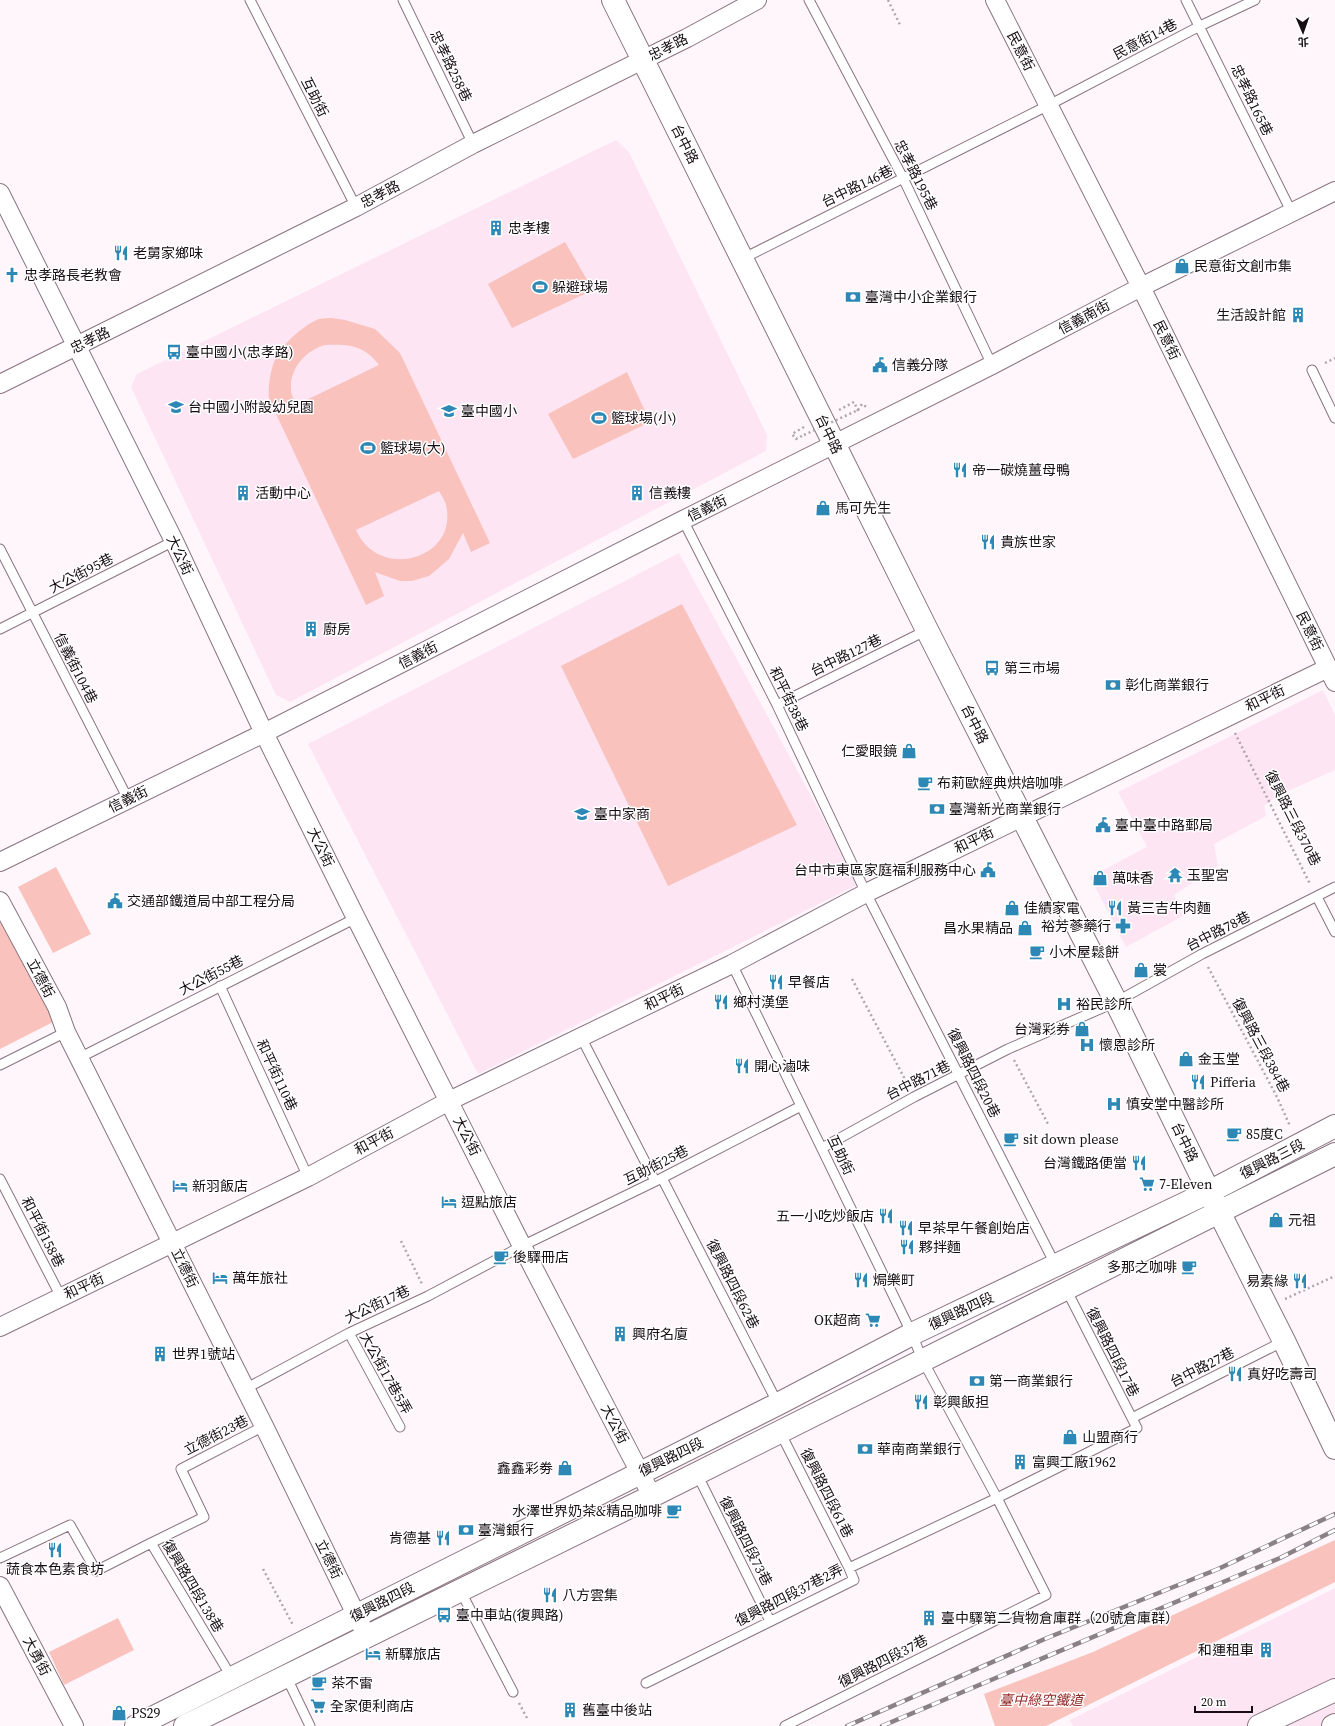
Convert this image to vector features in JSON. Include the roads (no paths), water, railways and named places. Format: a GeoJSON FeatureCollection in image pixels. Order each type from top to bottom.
{"type":"FeatureCollection","features":[{"type":"Feature","properties":{"kind":"main road","name":"台中路"},"geometry":{"type":"LineString","coordinates":[[613,0],[927,630],[1116,1002],[1209,1192],[1268,1308],[1335,1448]]}},
{"type":"Feature","properties":{"kind":"main road","name":"復興路三段"},"geometry":{"type":"LineString","coordinates":[[1209,1192],[1335,1126]]}},
{"type":"Feature","properties":{"kind":"main road","name":"復興路三段"},"geometry":{"type":"LineString","coordinates":[[1219,1212],[1335,1154]]}},
{"type":"Feature","properties":{"kind":"main road","name":"復興路四段"},"geometry":{"type":"LineString","coordinates":[[136,1726],[778,1404],[912,1334],[1209,1192]]}},
{"type":"Feature","properties":{"kind":"main road","name":"復興路四段"},"geometry":{"type":"LineString","coordinates":[[185,1726],[652,1496],[696,1472],[1219,1212]]}},
{"type":"Feature","properties":{"kind":"main road"},"geometry":{"type":"LineString","coordinates":[[1259,1726],[1335,1690]]}},
{"type":"Feature","properties":{"kind":"street","name":"忠孝路"},"geometry":{"type":"LineString","coordinates":[[0,384],[356,207],[473,144],[642,60],[757,0]]}},
{"type":"Feature","properties":{"kind":"street","name":"民意街"},"geometry":{"type":"LineString","coordinates":[[995,0],[1141,287],[1331,675]]}},
{"type":"Feature","properties":{"kind":"street","name":"信義南街"},"geometry":{"type":"LineString","coordinates":[[834,444],[992,365],[1141,287],[1335,191]]}},
{"type":"Feature","properties":{"kind":"street","name":"大公街"},"geometry":{"type":"LineString","coordinates":[[0,192],[174,541],[264,733],[356,918],[522,1246],[641,1472],[652,1496]]}},
{"type":"Feature","properties":{"kind":"street","name":"信義街"},"geometry":{"type":"LineString","coordinates":[[0,862],[264,733],[834,444]]}},
{"type":"Feature","properties":{"kind":"street","name":"和平街"},"geometry":{"type":"LineString","coordinates":[[0,1327],[308,1177],[449,1101],[732,964],[866,892],[1226,716],[1331,675]]}},
{"type":"Feature","properties":{"kind":"street","name":"立德街"},"geometry":{"type":"LineString","coordinates":[[0,901],[57,1007],[66,1032],[264,1426],[367,1637]]}},
{"type":"Feature","properties":{"kind":"street","name":"大勇街"},"geometry":{"type":"LineString","coordinates":[[0,1586],[74,1726]]}},
{"type":"Feature","properties":{"kind":"lane","name":"互助街"},"geometry":{"type":"LineString","coordinates":[[250,0],[356,207]]}},
{"type":"Feature","properties":{"kind":"lane","name":"忠孝路258巷"},"geometry":{"type":"LineString","coordinates":[[403,0],[473,144]]}},
{"type":"Feature","properties":{"kind":"lane","name":"忠孝路195巷"},"geometry":{"type":"LineString","coordinates":[[809,0],[903,178],[992,365]]}},
{"type":"Feature","properties":{"kind":"lane","name":"忠孝路165巷"},"geometry":{"type":"LineString","coordinates":[[1186,0],[1292,213]]}},
{"type":"Feature","properties":{"kind":"lane","name":"民意街14巷"},"geometry":{"type":"LineString","coordinates":[[1049,105],[1200,26],[1255,0]]}},
{"type":"Feature","properties":{"kind":"lane","name":"台中路146巷"},"geometry":{"type":"LineString","coordinates":[[742,259],[1049,105]]}},
{"type":"Feature","properties":{"kind":"lane"},"geometry":{"type":"LineString","coordinates":[[1312,370],[1335,418]]}},
{"type":"Feature","properties":{"kind":"lane","name":"和平街38巷"},"geometry":{"type":"LineString","coordinates":[[683,520],[777,705],[866,892]]}},
{"type":"Feature","properties":{"kind":"lane","name":"大公街95巷"},"geometry":{"type":"LineString","coordinates":[[0,629],[174,541]]}},
{"type":"Feature","properties":{"kind":"lane","name":"信義街104巷"},"geometry":{"type":"LineString","coordinates":[[0,549],[128,799]]}},
{"type":"Feature","properties":{"kind":"lane","name":"台中路127巷"},"geometry":{"type":"LineString","coordinates":[[777,705],[927,630]]}},
{"type":"Feature","properties":{"kind":"lane","name":"台中路78巷"},"geometry":{"type":"LineString","coordinates":[[1116,1002],[1202,954],[1335,888]]}},
{"type":"Feature","properties":{"kind":"lane","name":"復興路四段20巷"},"geometry":{"type":"LineString","coordinates":[[866,892],[1056,1266]]}},
{"type":"Feature","properties":{"kind":"lane"},"geometry":{"type":"LineString","coordinates":[[1317,897],[1335,932]]}},
{"type":"Feature","properties":{"kind":"lane","name":"大公街55巷"},"geometry":{"type":"LineString","coordinates":[[79,1058],[356,918]]}},
{"type":"Feature","properties":{"kind":"lane","name":"互助街"},"geometry":{"type":"LineString","coordinates":[[732,964],[912,1334],[922,1359]]}},
{"type":"Feature","properties":{"kind":"lane","name":"和平街110巷"},"geometry":{"type":"LineString","coordinates":[[220,986],[308,1177]]}},
{"type":"Feature","properties":{"kind":"lane","name":"台中路71巷"},"geometry":{"type":"LineString","coordinates":[[822,1148],[914,1097],[960,1075],[1008,1049],[1116,1002]]}},
{"type":"Feature","properties":{"kind":"lane"},"geometry":{"type":"LineString","coordinates":[[0,1065],[66,1032]]}},
{"type":"Feature","properties":{"kind":"lane","name":"復興路四段62巷"},"geometry":{"type":"LineString","coordinates":[[581,1038],[659,1180],[778,1404]]}},
{"type":"Feature","properties":{"kind":"lane","name":"互助街25巷"},"geometry":{"type":"LineString","coordinates":[[522,1246],[659,1180],[801,1106]]}},
{"type":"Feature","properties":{"kind":"lane","name":"和平街158巷"},"geometry":{"type":"LineString","coordinates":[[0,1179],[61,1297]]}},
{"type":"Feature","properties":{"kind":"lane","name":"大公街17巷"},"geometry":{"type":"LineString","coordinates":[[245,1389],[349,1333],[428,1296],[522,1246]]}},
{"type":"Feature","properties":{"kind":"lane","name":"復興路四段17巷"},"geometry":{"type":"LineString","coordinates":[[997,1498],[1137,1428],[1065,1288]]}},
{"type":"Feature","properties":{"kind":"lane","name":"大公街17巷5弄"},"geometry":{"type":"LineString","coordinates":[[349,1333],[400,1427]]}},
{"type":"Feature","properties":{"kind":"lane","name":"台中路27巷"},"geometry":{"type":"LineString","coordinates":[[1132,1418],[1284,1341]]}},
{"type":"Feature","properties":{"kind":"lane","name":"復興路四段37巷"},"geometry":{"type":"LineString","coordinates":[[785,1726],[1046,1595],[997,1498],[922,1359]]}},
{"type":"Feature","properties":{"kind":"lane","name":"立德街23巷"},"geometry":{"type":"LineString","coordinates":[[151,1543],[204,1517],[181,1469],[264,1426]]}},
{"type":"Feature","properties":{"kind":"lane","name":"復興路四段61巷"},"geometry":{"type":"LineString","coordinates":[[779,1431],[849,1568]]}},
{"type":"Feature","properties":{"kind":"lane","name":"復興路四段73巷"},"geometry":{"type":"LineString","coordinates":[[696,1472],[770,1621]]}},
{"type":"Feature","properties":{"kind":"lane","name":"復興路四段37巷2弄"},"geometry":{"type":"LineString","coordinates":[[646,1683],[854,1580],[849,1568],[997,1498]]}},
{"type":"Feature","properties":{"kind":"lane","name":"復興路四段138巷"},"geometry":{"type":"LineString","coordinates":[[0,1558],[70,1525],[96,1571],[151,1543],[232,1678]]}},
{"type":"Feature","properties":{"kind":"lane"},"geometry":{"type":"LineString","coordinates":[[460,1590],[513,1692]]}},
{"type":"Feature","properties":{"kind":"lane"},"geometry":{"type":"LineString","coordinates":[[286,1676],[310,1726]]}},
{"type":"Feature","properties":{"kind":"railway"},"geometry":{"type":"LineString","coordinates":[[847,1726],[1047,1638],[1218,1569],[1335,1514]]}},
{"type":"Feature","properties":{"kind":"railway"},"geometry":{"type":"LineString","coordinates":[[882,1726],[1280,1558],[1335,1530]]}},
{"type":"Feature","properties":{"kind":"place","name":"忠孝樓"},"geometry":{"type":"Point","coordinates":[496,228]}},
{"type":"Feature","properties":{"kind":"place","name":"老舅家鄉味"},"geometry":{"type":"Point","coordinates":[121,253]}},
{"type":"Feature","properties":{"kind":"place","name":"民意街文創市集"},"geometry":{"type":"Point","coordinates":[1182,266]}},
{"type":"Feature","properties":{"kind":"place","name":"忠孝路長老教會"},"geometry":{"type":"Point","coordinates":[12,275]}},
{"type":"Feature","properties":{"kind":"place","name":"躲避球場"},"geometry":{"type":"Point","coordinates":[540,287]}},
{"type":"Feature","properties":{"kind":"place","name":"臺灣中小企業銀行"},"geometry":{"type":"Point","coordinates":[853,297]}},
{"type":"Feature","properties":{"kind":"place","name":"生活設計館"},"geometry":{"type":"Point","coordinates":[1298,315]}},
{"type":"Feature","properties":{"kind":"place","name":"臺中國小(忠孝路)"},"geometry":{"type":"Point","coordinates":[174,352]}},
{"type":"Feature","properties":{"kind":"place","name":"信義分隊"},"geometry":{"type":"Point","coordinates":[880,365]}},
{"type":"Feature","properties":{"kind":"place","name":"台中國小附設幼兒園"},"geometry":{"type":"Point","coordinates":[176,407]}},
{"type":"Feature","properties":{"kind":"place","name":"臺中國小"},"geometry":{"type":"Point","coordinates":[449,411]}},
{"type":"Feature","properties":{"kind":"place","name":"籃球場(小)"},"geometry":{"type":"Point","coordinates":[599,418]}},
{"type":"Feature","properties":{"kind":"place","name":"籃球場(大)"},"geometry":{"type":"Point","coordinates":[368,448]}},
{"type":"Feature","properties":{"kind":"place","name":"帝一碳燒薑母鴨"},"geometry":{"type":"Point","coordinates":[960,470]}},
{"type":"Feature","properties":{"kind":"place","name":"活動中心"},"geometry":{"type":"Point","coordinates":[243,493]}},
{"type":"Feature","properties":{"kind":"place","name":"信義樓"},"geometry":{"type":"Point","coordinates":[637,493]}},
{"type":"Feature","properties":{"kind":"place","name":"馬可先生"},"geometry":{"type":"Point","coordinates":[823,508]}},
{"type":"Feature","properties":{"kind":"place","name":"貴族世家"},"geometry":{"type":"Point","coordinates":[988,542]}},
{"type":"Feature","properties":{"kind":"place","name":"廚房"},"geometry":{"type":"Point","coordinates":[311,629]}},
{"type":"Feature","properties":{"kind":"place","name":"第三市場"},"geometry":{"type":"Point","coordinates":[992,668]}},
{"type":"Feature","properties":{"kind":"place","name":"彰化商業銀行"},"geometry":{"type":"Point","coordinates":[1113,685]}},
{"type":"Feature","properties":{"kind":"place","name":"仁愛眼鏡"},"geometry":{"type":"Point","coordinates":[909,751]}},
{"type":"Feature","properties":{"kind":"place","name":"布莉歐經典烘焙咖啡"},"geometry":{"type":"Point","coordinates":[925,783]}},
{"type":"Feature","properties":{"kind":"place","name":"臺灣新光商業銀行"},"geometry":{"type":"Point","coordinates":[937,809]}},
{"type":"Feature","properties":{"kind":"place","name":"臺中家商"},"geometry":{"type":"Point","coordinates":[582,814]}},
{"type":"Feature","properties":{"kind":"place","name":"臺中臺中路郵局"},"geometry":{"type":"Point","coordinates":[1103,825]}},
{"type":"Feature","properties":{"kind":"place","name":"台中市東區家庭福利服務中心"},"geometry":{"type":"Point","coordinates":[988,870]}},
{"type":"Feature","properties":{"kind":"place","name":"玉聖宮"},"geometry":{"type":"Point","coordinates":[1175,875]}},
{"type":"Feature","properties":{"kind":"place","name":"萬味香"},"geometry":{"type":"Point","coordinates":[1100,878]}},
{"type":"Feature","properties":{"kind":"place","name":"交通部鐵道局中部工程分局"},"geometry":{"type":"Point","coordinates":[115,901]}},
{"type":"Feature","properties":{"kind":"place","name":"佳績家電"},"geometry":{"type":"Point","coordinates":[1012,908]}},
{"type":"Feature","properties":{"kind":"place","name":"黃三吉牛肉麵"},"geometry":{"type":"Point","coordinates":[1115,908]}},
{"type":"Feature","properties":{"kind":"place","name":"裕芳蔘藥行"},"geometry":{"type":"Point","coordinates":[1123,926]}},
{"type":"Feature","properties":{"kind":"place","name":"昌水果精品"},"geometry":{"type":"Point","coordinates":[1025,928]}},
{"type":"Feature","properties":{"kind":"place","name":"小木屋鬆餅"},"geometry":{"type":"Point","coordinates":[1037,952]}},
{"type":"Feature","properties":{"kind":"place","name":"裳"},"geometry":{"type":"Point","coordinates":[1141,970]}},
{"type":"Feature","properties":{"kind":"place","name":"早餐店"},"geometry":{"type":"Point","coordinates":[776,982]}},
{"type":"Feature","properties":{"kind":"place","name":"鄉村漢堡"},"geometry":{"type":"Point","coordinates":[721,1002]}},
{"type":"Feature","properties":{"kind":"place","name":"裕民診所"},"geometry":{"type":"Point","coordinates":[1064,1004]}},
{"type":"Feature","properties":{"kind":"place","name":"台灣彩券"},"geometry":{"type":"Point","coordinates":[1082,1029]}},
{"type":"Feature","properties":{"kind":"place","name":"懷恩診所"},"geometry":{"type":"Point","coordinates":[1087,1045]}},
{"type":"Feature","properties":{"kind":"place","name":"金玉堂"},"geometry":{"type":"Point","coordinates":[1186,1059]}},
{"type":"Feature","properties":{"kind":"place","name":"開心滷味"},"geometry":{"type":"Point","coordinates":[742,1066]}},
{"type":"Feature","properties":{"kind":"place","name":"Pifferia"},"geometry":{"type":"Point","coordinates":[1198,1082]}},
{"type":"Feature","properties":{"kind":"place","name":"慎安堂中醫診所"},"geometry":{"type":"Point","coordinates":[1114,1104]}},
{"type":"Feature","properties":{"kind":"place","name":"85度C"},"geometry":{"type":"Point","coordinates":[1234,1134]}},
{"type":"Feature","properties":{"kind":"place","name":"sit down please"},"geometry":{"type":"Point","coordinates":[1011,1139]}},
{"type":"Feature","properties":{"kind":"place","name":"台灣鐵路便當"},"geometry":{"type":"Point","coordinates":[1139,1163]}},
{"type":"Feature","properties":{"kind":"place","name":"7-Eleven"},"geometry":{"type":"Point","coordinates":[1147,1184]}},
{"type":"Feature","properties":{"kind":"place","name":"新羽飯店"},"geometry":{"type":"Point","coordinates":[180,1186]}},
{"type":"Feature","properties":{"kind":"place","name":"逗點旅店"},"geometry":{"type":"Point","coordinates":[449,1202]}},
{"type":"Feature","properties":{"kind":"place","name":"五一小吃炒飯店"},"geometry":{"type":"Point","coordinates":[886,1216]}},
{"type":"Feature","properties":{"kind":"place","name":"元祖"},"geometry":{"type":"Point","coordinates":[1276,1220]}},
{"type":"Feature","properties":{"kind":"place","name":"早茶早午餐創始店"},"geometry":{"type":"Point","coordinates":[906,1228]}},
{"type":"Feature","properties":{"kind":"place","name":"夥拌麵"},"geometry":{"type":"Point","coordinates":[907,1247]}},
{"type":"Feature","properties":{"kind":"place","name":"後驛冊店"},"geometry":{"type":"Point","coordinates":[501,1257]}},
{"type":"Feature","properties":{"kind":"place","name":"多那之咖啡"},"geometry":{"type":"Point","coordinates":[1189,1267]}},
{"type":"Feature","properties":{"kind":"place","name":"萬年旅社"},"geometry":{"type":"Point","coordinates":[220,1278]}},
{"type":"Feature","properties":{"kind":"place","name":"焗樂町"},"geometry":{"type":"Point","coordinates":[861,1280]}},
{"type":"Feature","properties":{"kind":"place","name":"易素緣"},"geometry":{"type":"Point","coordinates":[1300,1281]}},
{"type":"Feature","properties":{"kind":"place","name":"OK超商"},"geometry":{"type":"Point","coordinates":[873,1320]}},
{"type":"Feature","properties":{"kind":"place","name":"興府名廈"},"geometry":{"type":"Point","coordinates":[620,1334]}},
{"type":"Feature","properties":{"kind":"place","name":"世界1號站"},"geometry":{"type":"Point","coordinates":[160,1354]}},
{"type":"Feature","properties":{"kind":"place","name":"真好吃壽司"},"geometry":{"type":"Point","coordinates":[1235,1374]}},
{"type":"Feature","properties":{"kind":"place","name":"第一商業銀行"},"geometry":{"type":"Point","coordinates":[977,1381]}},
{"type":"Feature","properties":{"kind":"place","name":"彰興飯担"},"geometry":{"type":"Point","coordinates":[921,1402]}},
{"type":"Feature","properties":{"kind":"place","name":"山盟商行"},"geometry":{"type":"Point","coordinates":[1070,1437]}},
{"type":"Feature","properties":{"kind":"place","name":"華南商業銀行"},"geometry":{"type":"Point","coordinates":[865,1449]}},
{"type":"Feature","properties":{"kind":"place","name":"富興工廠1962"},"geometry":{"type":"Point","coordinates":[1020,1462]}},
{"type":"Feature","properties":{"kind":"place","name":"鑫鑫彩劵"},"geometry":{"type":"Point","coordinates":[565,1468]}},
{"type":"Feature","properties":{"kind":"place","name":"水澤世界奶茶&精品咖啡"},"geometry":{"type":"Point","coordinates":[674,1511]}},
{"type":"Feature","properties":{"kind":"place","name":"臺灣銀行"},"geometry":{"type":"Point","coordinates":[466,1530]}},
{"type":"Feature","properties":{"kind":"place","name":"肯德基"},"geometry":{"type":"Point","coordinates":[443,1538]}},
{"type":"Feature","properties":{"kind":"place","name":"蔬食本色素食坊"},"geometry":{"type":"Point","coordinates":[55,1550]}},
{"type":"Feature","properties":{"kind":"place","name":"八方雲集"},"geometry":{"type":"Point","coordinates":[550,1595]}},
{"type":"Feature","properties":{"kind":"place","name":"臺中車站(復興路)"},"geometry":{"type":"Point","coordinates":[444,1615]}},
{"type":"Feature","properties":{"kind":"place","name":"臺中驛第二貨物倉庫群（20號倉庫群）"},"geometry":{"type":"Point","coordinates":[929,1618]}},
{"type":"Feature","properties":{"kind":"place","name":"和運租車"},"geometry":{"type":"Point","coordinates":[1266,1650]}},
{"type":"Feature","properties":{"kind":"place","name":"新驛旅店"},"geometry":{"type":"Point","coordinates":[373,1654]}},
{"type":"Feature","properties":{"kind":"place","name":"茶不雷"},"geometry":{"type":"Point","coordinates":[319,1683]}},
{"type":"Feature","properties":{"kind":"place","name":"全家便利商店"},"geometry":{"type":"Point","coordinates":[318,1706]}},
{"type":"Feature","properties":{"kind":"place","name":"舊臺中後站"},"geometry":{"type":"Point","coordinates":[570,1710]}},
{"type":"Feature","properties":{"kind":"place","name":"PS29"},"geometry":{"type":"Point","coordinates":[119,1713]}},
{"type":"Feature","properties":{"kind":"park label","name":"臺中綠空鐵道"},"geometry":{"type":"Point","coordinates":[1041,1700]}}]}
